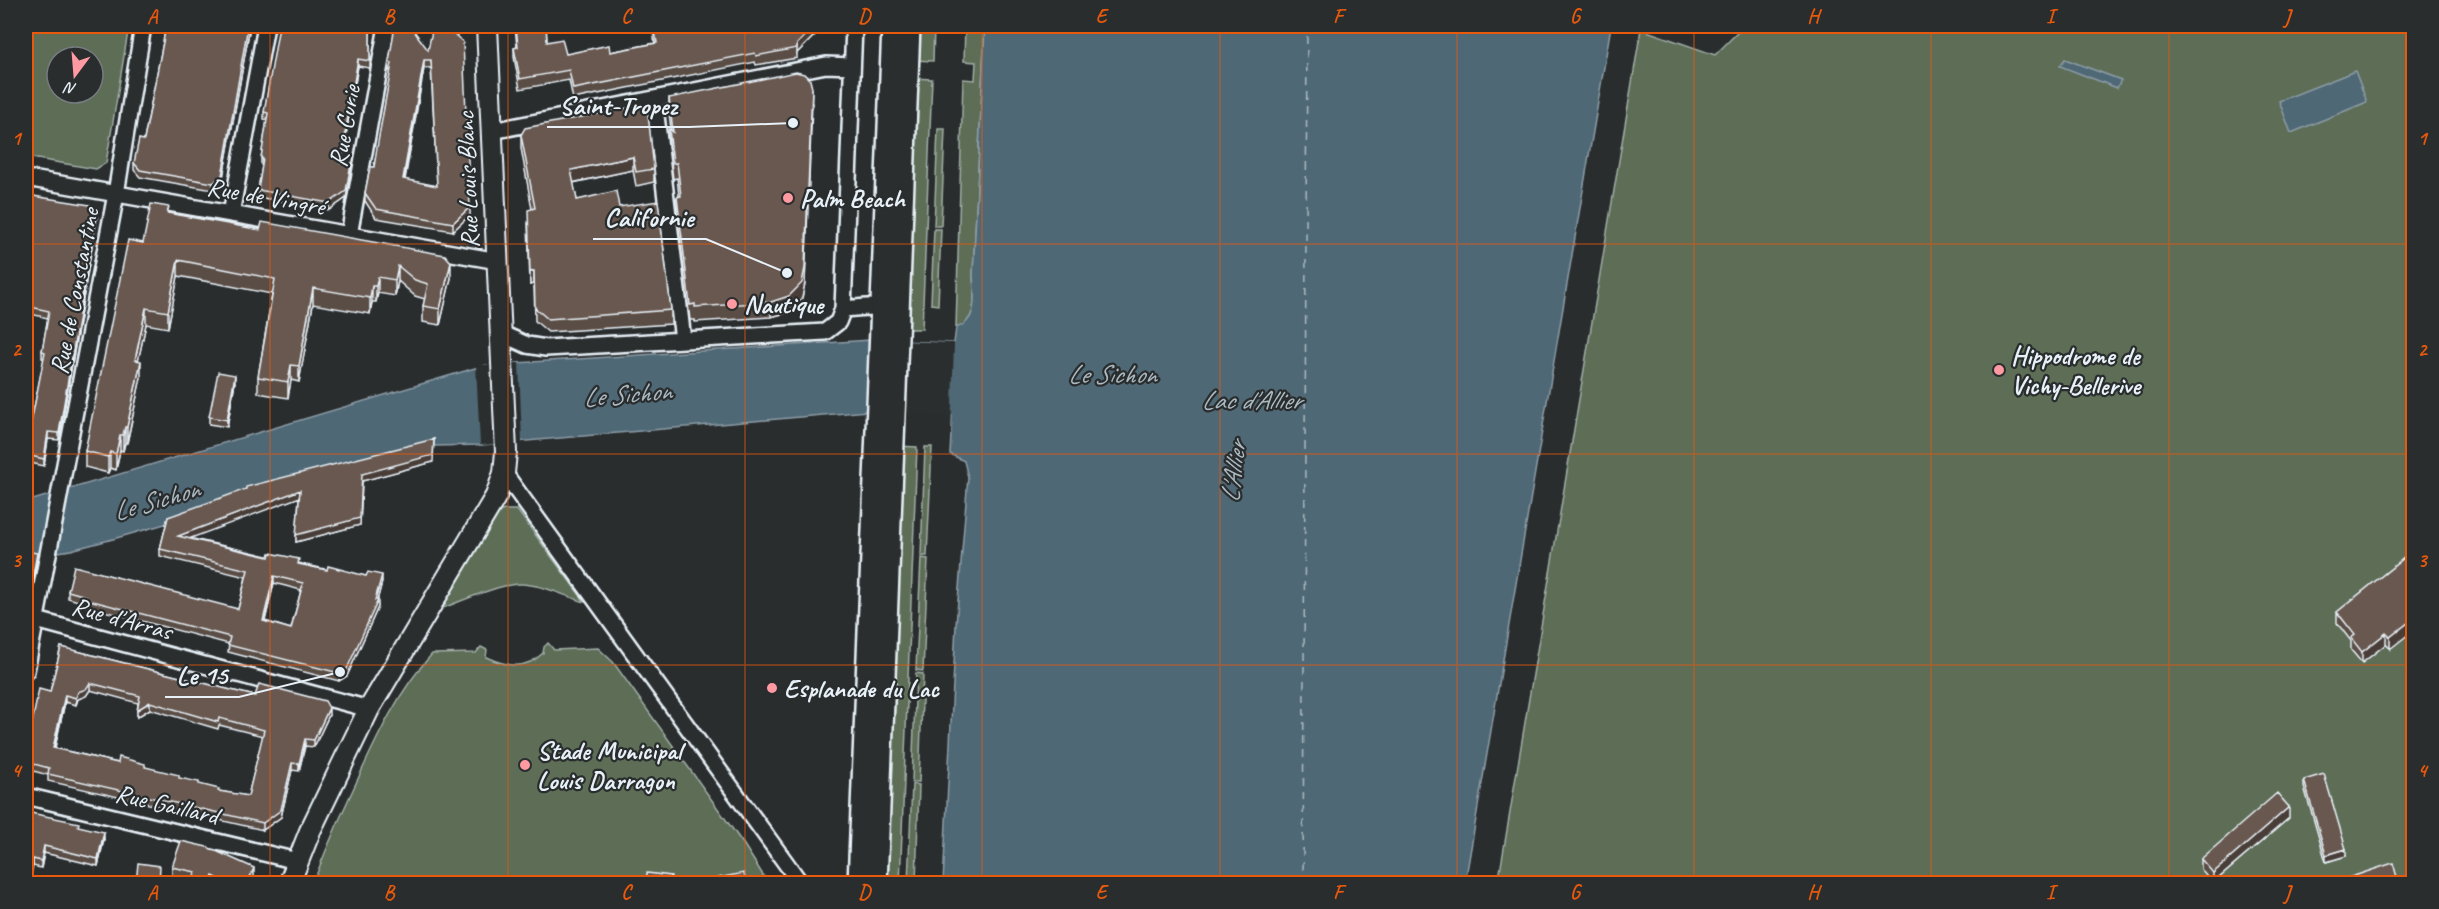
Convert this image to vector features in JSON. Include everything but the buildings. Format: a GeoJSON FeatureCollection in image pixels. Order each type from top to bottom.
{"type":"FeatureCollection","features":[{"type":"Feature","properties":{"kind":"main road"},"geometry":{"type":"LineString","coordinates":[[889,335],[881,308],[893,26]]}},
{"type":"Feature","properties":{"kind":"main road"},"geometry":{"type":"LineString","coordinates":[[876,884],[889,335],[909,26]]}},
{"type":"Feature","properties":{"kind":"main road"},"geometry":{"type":"LineString","coordinates":[[859,884],[885,439]]}},
{"type":"Feature","properties":{"kind":"street","name":"Rue de Constantine"},"geometry":{"type":"LineString","coordinates":[[26,671],[116,194],[143,26]]}},
{"type":"Feature","properties":{"kind":"street"},"geometry":{"type":"LineString","coordinates":[[231,214],[266,26]]}},
{"type":"Feature","properties":{"kind":"street","name":"Rue Curie"},"geometry":{"type":"LineString","coordinates":[[349,235],[387,26]]}},
{"type":"Feature","properties":{"kind":"street","name":"Rue Louis Blanc"},"geometry":{"type":"LineString","coordinates":[[487,26],[506,452],[504,473]]}},
{"type":"Feature","properties":{"kind":"street"},"geometry":{"type":"LineString","coordinates":[[500,333],[527,345],[546,348],[825,332],[838,322],[843,309],[854,26]]}},
{"type":"Feature","properties":{"kind":"street"},"geometry":{"type":"LineString","coordinates":[[492,131],[826,65],[852,66]]}},
{"type":"Feature","properties":{"kind":"street"},"geometry":{"type":"LineString","coordinates":[[654,99],[682,340]]}},
{"type":"Feature","properties":{"kind":"street","name":"Rue de Vingré"},"geometry":{"type":"LineString","coordinates":[[26,178],[498,261]]}},
{"type":"Feature","properties":{"kind":"street"},"geometry":{"type":"LineString","coordinates":[[843,309],[881,308]]}},
{"type":"Feature","properties":{"kind":"street"},"geometry":{"type":"LineString","coordinates":[[289,884],[310,831],[369,709],[496,496],[504,473]]}},
{"type":"Feature","properties":{"kind":"street"},"geometry":{"type":"LineString","coordinates":[[504,473],[801,884]]}},
{"type":"Feature","properties":{"kind":"street","name":"Rue d'Arras"},"geometry":{"type":"LineString","coordinates":[[36,620],[369,709]]}},
{"type":"Feature","properties":{"kind":"street","name":"Rue Gaillard"},"geometry":{"type":"LineString","coordinates":[[26,796],[297,861]]}},
{"type":"Feature","properties":{"kind":"green space"},"geometry":{"type":"Polygon","coordinates":[[[26,26],[129,26],[106,163],[96,169],[26,157],[26,26]]]}},
{"type":"Feature","properties":{"kind":"green space"},"geometry":{"type":"Polygon","coordinates":[[[914,26],[934,26],[933,61],[913,60],[914,26]]]}},
{"type":"Feature","properties":{"kind":"green space"},"geometry":{"type":"Polygon","coordinates":[[[965,26],[985,26],[973,306],[969,320],[956,328],[963,79],[975,80],[976,62],[964,61],[965,26]]]}},
{"type":"Feature","properties":{"kind":"green space","name":"Hippodrome de Vichy-Bellerive"},"geometry":{"type":"Polygon","coordinates":[[[1744,26],[2413,26],[2413,883],[1498,884],[1641,29],[1715,55],[1744,26]]]}},
{"type":"Feature","properties":{"kind":"green space"},"geometry":{"type":"Polygon","coordinates":[[[912,78],[932,79],[922,329],[902,329],[912,78]]]}},
{"type":"Feature","properties":{"kind":"green space"},"geometry":{"type":"Polygon","coordinates":[[[938,129],[945,129],[941,226],[934,226],[938,129]]]}},
{"type":"Feature","properties":{"kind":"green space"},"geometry":{"type":"Polygon","coordinates":[[[934,229],[941,229],[938,305],[931,304],[934,229]]]}},
{"type":"Feature","properties":{"kind":"green space"},"geometry":{"type":"Polygon","coordinates":[[[898,446],[917,447],[900,883],[881,884],[898,446]]]}},
{"type":"Feature","properties":{"kind":"green space"},"geometry":{"type":"Polygon","coordinates":[[[925,447],[932,447],[927,556],[921,556],[925,447]]]}},
{"type":"Feature","properties":{"kind":"green space"},"geometry":{"type":"Polygon","coordinates":[[[517,510],[585,602],[522,584],[492,590],[438,610],[493,513],[517,510]]]}},
{"type":"Feature","properties":{"kind":"green space"},"geometry":{"type":"Polygon","coordinates":[[[921,558],[928,559],[923,671],[916,670],[921,558]]]}},
{"type":"Feature","properties":{"kind":"green space","name":"Stade Municipal Louis Darragon"},"geometry":{"type":"Polygon","coordinates":[[[548,643],[554,650],[598,648],[613,662],[744,845],[768,883],[313,884],[339,819],[381,731],[399,698],[432,654],[476,653],[481,647],[487,650],[486,657],[501,663],[522,665],[536,659],[543,653],[548,643]]]}},
{"type":"Feature","properties":{"kind":"green space"},"geometry":{"type":"Polygon","coordinates":[[[916,673],[923,674],[919,782],[912,782],[916,673]]]}},
{"type":"Feature","properties":{"kind":"green space"},"geometry":{"type":"Polygon","coordinates":[[[912,784],[919,785],[916,883],[908,884],[912,784]]]}},
{"type":"Feature","properties":{"kind":"water","name":"Lac d'Allier"},"geometry":{"type":"Polygon","coordinates":[[[985,26],[1611,26],[1465,883],[943,883],[956,625],[968,477],[964,461],[950,454],[952,416],[868,411],[482,445],[434,446],[113,539],[71,550],[26,557],[26,502],[485,365],[871,340],[954,343],[956,328],[968,320],[974,306],[973,275],[985,26]]]}},
{"type":"Feature","properties":{"kind":"water"},"geometry":{"type":"Polygon","coordinates":[[[2065,59],[2121,80],[2117,88],[2060,66],[2065,59]]]}},
{"type":"Feature","properties":{"kind":"water"},"geometry":{"type":"Polygon","coordinates":[[[2355,71],[2367,102],[2291,133],[2279,101],[2355,71]]]}},
{"type":"Feature","properties":{"kind":"pier"},"geometry":{"type":"Polygon","coordinates":[[[871,340],[954,343],[951,435],[948,435],[949,418],[868,414],[871,340]]]}},
{"type":"Feature","properties":{"kind":"pier"},"geometry":{"type":"Polygon","coordinates":[[[519,363],[522,443],[480,445],[476,365],[519,363]]]}},
{"type":"Feature","properties":{"kind":"ferry route"},"geometry":{"type":"LineString","coordinates":[[1303,884],[1307,26]]}},
{"type":"Feature","properties":{"kind":"place","name":"Saint-Tropez"},"geometry":{"type":"Point","coordinates":[793,123]}},
{"type":"Feature","properties":{"kind":"place","name":"Palm Beach"},"geometry":{"type":"Point","coordinates":[788,198]}},
{"type":"Feature","properties":{"kind":"place","name":"Californie"},"geometry":{"type":"Point","coordinates":[787,273]}},
{"type":"Feature","properties":{"kind":"place","name":"Nautique"},"geometry":{"type":"Point","coordinates":[732,304]}},
{"type":"Feature","properties":{"kind":"place","name":"Hippodrome de Vichy-Bellerive"},"geometry":{"type":"Point","coordinates":[1999,370]}},
{"type":"Feature","properties":{"kind":"place","name":"Le 15"},"geometry":{"type":"Point","coordinates":[340,672]}},
{"type":"Feature","properties":{"kind":"place","name":"Esplanade du Lac"},"geometry":{"type":"Point","coordinates":[772,688]}},
{"type":"Feature","properties":{"kind":"place","name":"Stade Municipal Louis Darragon"},"geometry":{"type":"Point","coordinates":[525,765]}},
{"type":"Feature","properties":{"kind":"water label","name":"Le Sichon"},"geometry":{"type":"Point","coordinates":[1112,374]}},
{"type":"Feature","properties":{"kind":"water label","name":"Le Sichon"},"geometry":{"type":"Point","coordinates":[627,394]}},
{"type":"Feature","properties":{"kind":"water label","name":"L'Allier"},"geometry":{"type":"Point","coordinates":[1233,472]}},
{"type":"Feature","properties":{"kind":"water label","name":"Le Sichon"},"geometry":{"type":"Point","coordinates":[156,500]}}]}
